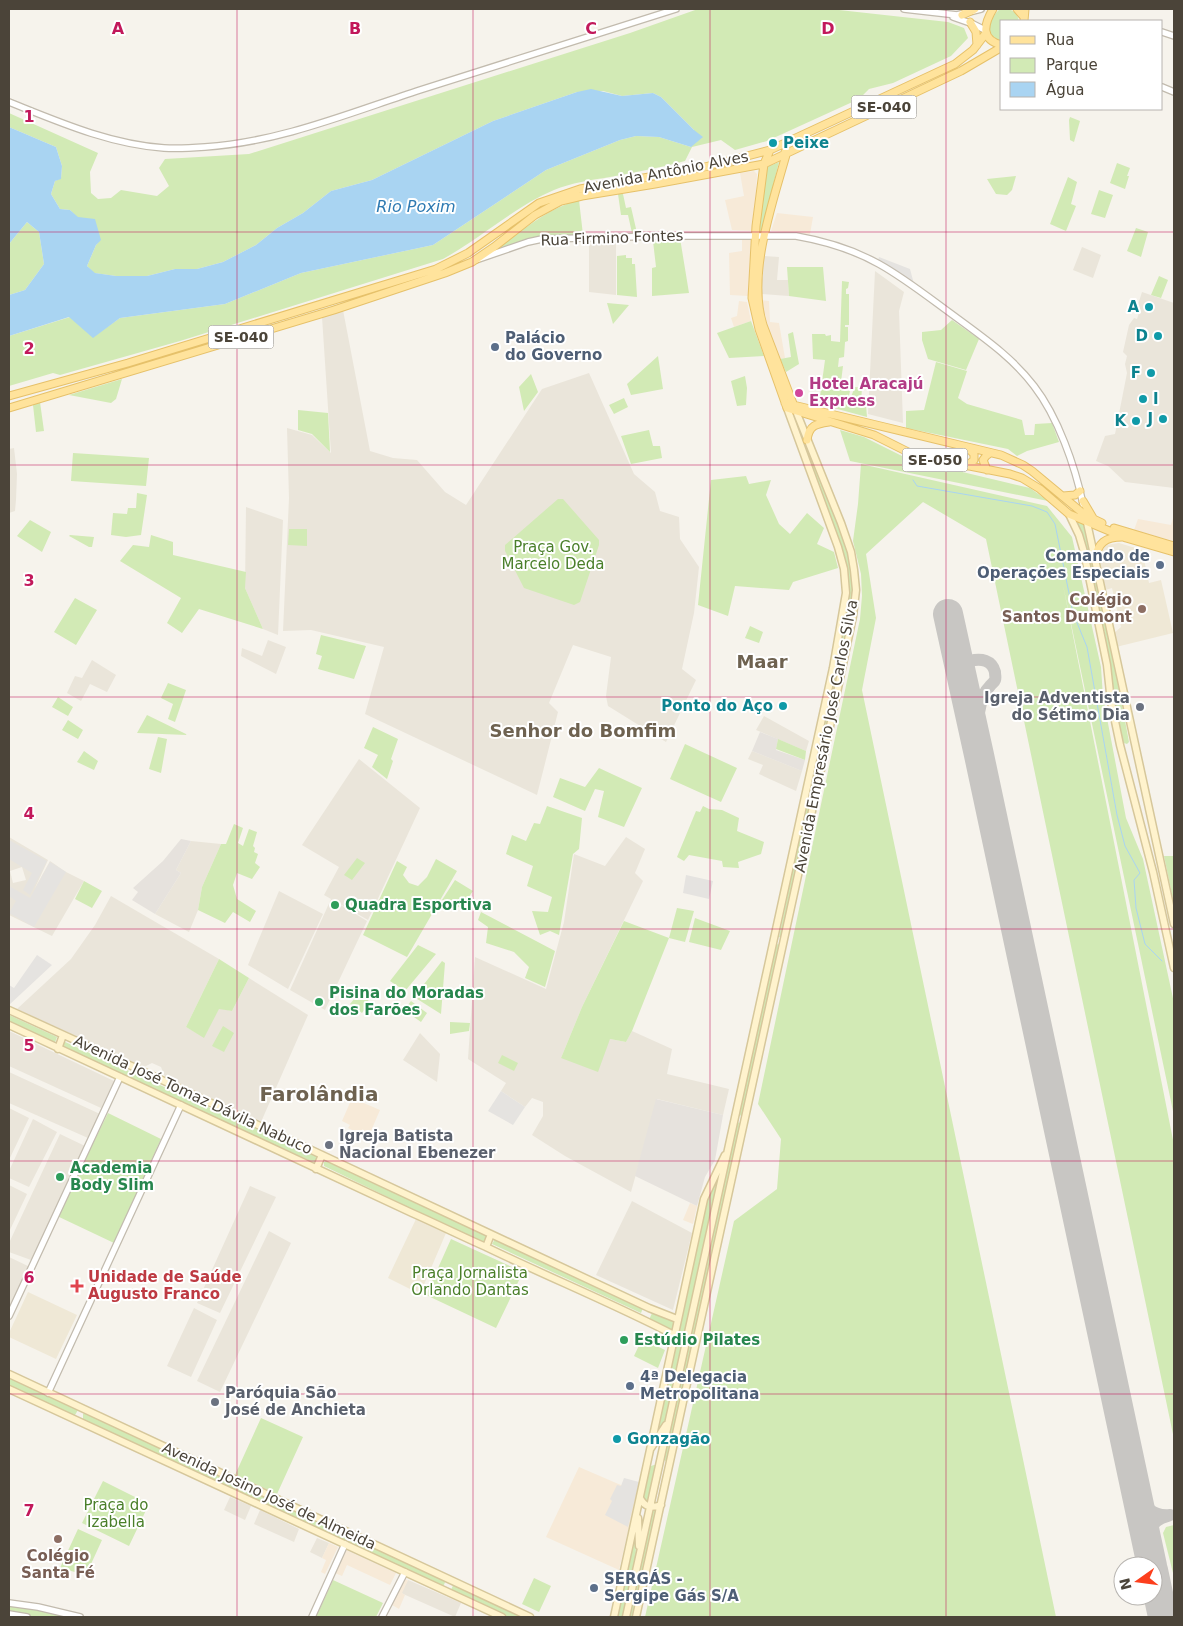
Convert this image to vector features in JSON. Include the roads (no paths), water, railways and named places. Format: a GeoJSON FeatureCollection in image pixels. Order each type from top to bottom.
{"type":"FeatureCollection","features":[{"type":"Feature","properties":{"kind":"main road"},"geometry":{"type":"LineString","coordinates":[[962,14],[976,9]]}},
{"type":"Feature","properties":{"kind":"main road","name":"SE-040"},"geometry":{"type":"LineString","coordinates":[[993,9],[985,32],[989,39],[1000,45]]}},
{"type":"Feature","properties":{"kind":"main road"},"geometry":{"type":"LineString","coordinates":[[1017,9],[1024,19]]}},
{"type":"Feature","properties":{"kind":"main road"},"geometry":{"type":"LineString","coordinates":[[1024,19],[1025,9]]}},
{"type":"Feature","properties":{"kind":"main road"},"geometry":{"type":"LineString","coordinates":[[970,22],[976,32],[977,44]]}},
{"type":"Feature","properties":{"kind":"main road","name":"Avenida Antônio Alves"},"geometry":{"type":"LineString","coordinates":[[57,383],[405,279],[453,261],[497,234],[539,203],[559,195],[580,189],[701,168],[770,150],[955,64],[964,58],[985,32]]}},
{"type":"Feature","properties":{"kind":"main road","name":"Avenida Antônio Alves"},"geometry":{"type":"LineString","coordinates":[[472,262],[535,215],[561,201],[764,164],[961,71],[1000,47]]}},
{"type":"Feature","properties":{"kind":"main road"},"geometry":{"type":"LineString","coordinates":[[780,146],[784,149],[786,155]]}},
{"type":"Feature","properties":{"kind":"main road","name":"Avenida Empresário José Carlos Silva"},"geometry":{"type":"LineString","coordinates":[[636,1617],[854,616],[856,590],[854,570],[841,524],[807,440],[791,407],[759,329],[754,312],[752,298],[755,235],[764,164],[770,150]]}},
{"type":"Feature","properties":{"kind":"main road","name":"Avenida Empresário José Carlos Silva"},"geometry":{"type":"LineString","coordinates":[[626,1617],[833,668],[846,593],[844,569],[838,547],[763,325],[758,305],[764,235],[786,155]]}},
{"type":"Feature","properties":{"kind":"main road","name":"SE-040"},"geometry":{"type":"LineString","coordinates":[[9,408],[334,310],[445,273],[472,262]]}},
{"type":"Feature","properties":{"kind":"main road"},"geometry":{"type":"LineString","coordinates":[[57,383],[60,388],[58,393]]}},
{"type":"Feature","properties":{"kind":"main road","name":"SE-040"},"geometry":{"type":"LineString","coordinates":[[9,396],[57,383]]}},
{"type":"Feature","properties":{"kind":"main road","name":"SE-050"},"geometry":{"type":"LineString","coordinates":[[791,407],[874,435],[914,455],[1010,474],[1031,483],[1050,496],[1069,514],[1089,519]]}},
{"type":"Feature","properties":{"kind":"main road","name":"SE-050"},"geometry":{"type":"LineString","coordinates":[[791,407],[1001,455],[1023,465],[1089,519]]}},
{"type":"Feature","properties":{"kind":"main road"},"geometry":{"type":"LineString","coordinates":[[807,440],[808,432],[811,428],[819,423],[830,421]]}},
{"type":"Feature","properties":{"kind":"main road"},"geometry":{"type":"LineString","coordinates":[[967,466],[974,460],[974,454],[969,448]]}},
{"type":"Feature","properties":{"kind":"main road"},"geometry":{"type":"LineString","coordinates":[[986,470],[983,460],[990,453]]}},
{"type":"Feature","properties":{"kind":"main road"},"geometry":{"type":"LineString","coordinates":[[1063,496],[1075,495],[1080,491]]}},
{"type":"Feature","properties":{"kind":"main road"},"geometry":{"type":"LineString","coordinates":[[1083,501],[1089,519],[1095,559],[1174,924]]}},
{"type":"Feature","properties":{"kind":"main road"},"geometry":{"type":"LineString","coordinates":[[1069,514],[1079,535],[1084,552],[1107,665],[1111,702],[1120,745],[1153,872],[1174,968]]}},
{"type":"Feature","properties":{"kind":"main road"},"geometry":{"type":"LineString","coordinates":[[1089,519],[1115,529],[1174,546]]}},
{"type":"Feature","properties":{"kind":"main road"},"geometry":{"type":"LineString","coordinates":[[1089,519],[1126,538],[1174,552]]}},
{"type":"Feature","properties":{"kind":"main road"},"geometry":{"type":"LineString","coordinates":[[1095,559],[1098,547],[1105,541],[1112,538],[1126,538]]}},
{"type":"Feature","properties":{"kind":"main road"},"geometry":{"type":"LineString","coordinates":[[1120,745],[1129,748],[1134,744]]}},
{"type":"Feature","properties":{"kind":"main road"},"geometry":{"type":"LineString","coordinates":[[1124,763],[1132,757],[1138,760]]}},
{"type":"Feature","properties":{"kind":"main road"},"geometry":{"type":"LineString","coordinates":[[774,939],[784,942]]}},
{"type":"Feature","properties":{"kind":"main road","name":"Avenida José Tomaz Dávila Nabuco"},"geometry":{"type":"LineString","coordinates":[[9,1010],[649,1308],[677,1319]]}},
{"type":"Feature","properties":{"kind":"main road","name":"Avenida José Tomaz Dávila Nabuco"},"geometry":{"type":"LineString","coordinates":[[9,1025],[316,1169],[644,1319],[674,1335]]}},
{"type":"Feature","properties":{"kind":"main road"},"geometry":{"type":"LineString","coordinates":[[58,1049],[63,1035]]}},
{"type":"Feature","properties":{"kind":"main road"},"geometry":{"type":"LineString","coordinates":[[733,1120],[740,1120],[744,1123]]}},
{"type":"Feature","properties":{"kind":"main road","name":"Avenida Empresário José Carlos Silva"},"geometry":{"type":"LineString","coordinates":[[614,1617],[704,1199],[729,1147]]}},
{"type":"Feature","properties":{"kind":"main road"},"geometry":{"type":"LineString","coordinates":[[316,1169],[322,1155]]}},
{"type":"Feature","properties":{"kind":"main road"},"geometry":{"type":"LineString","coordinates":[[486,1247],[491,1234]]}},
{"type":"Feature","properties":{"kind":"main road","name":"Avenida Josino José de Almeida"},"geometry":{"type":"LineString","coordinates":[[9,1374],[530,1617]]}},
{"type":"Feature","properties":{"kind":"main road","name":"Avenida Josino José de Almeida"},"geometry":{"type":"LineString","coordinates":[[9,1389],[502,1617]]}},
{"type":"Feature","properties":{"kind":"main road"},"geometry":{"type":"LineString","coordinates":[[76,1421],[82,1409]]}},
{"type":"Feature","properties":{"kind":"main road","name":"Avenida Empresário José Carlos Silva"},"geometry":{"type":"LineString","coordinates":[[649,1452],[668,1422]]}},
{"type":"Feature","properties":{"kind":"main road"},"geometry":{"type":"LineString","coordinates":[[646,1465],[660,1462],[668,1469]]}},
{"type":"Feature","properties":{"kind":"main road"},"geometry":{"type":"LineString","coordinates":[[640,1498],[644,1504],[650,1507],[661,1505]]}},
{"type":"Feature","properties":{"kind":"main road","name":"Avenida Empresário José Carlos Silva"},"geometry":{"type":"LineString","coordinates":[[638,1507],[639,1557]]}},
{"type":"Feature","properties":{"kind":"main road"},"geometry":{"type":"LineString","coordinates":[[445,1591],[450,1580]]}},
{"type":"Feature","properties":{"kind":"street"},"geometry":{"type":"LineString","coordinates":[[9,102],[96,136],[125,142],[164,148],[233,145],[316,125],[676,9]]}},
{"type":"Feature","properties":{"kind":"street"},"geometry":{"type":"LineString","coordinates":[[904,9],[946,15],[970,22],[985,32]]}},
{"type":"Feature","properties":{"kind":"street"},"geometry":{"type":"LineString","coordinates":[[946,15],[962,14],[981,9]]}},
{"type":"Feature","properties":{"kind":"street","name":"Rua Firmino Fontes"},"geometry":{"type":"LineString","coordinates":[[472,262],[528,242],[542,239],[655,236],[796,236],[816,240],[858,254],[879,264],[924,294],[1016,365],[1034,386],[1048,407],[1062,438],[1083,501]]}},
{"type":"Feature","properties":{"kind":"street"},"geometry":{"type":"LineString","coordinates":[[9,1316],[120,1077]]}},
{"type":"Feature","properties":{"kind":"street"},"geometry":{"type":"LineString","coordinates":[[48,1393],[181,1106]]}},
{"type":"Feature","properties":{"kind":"street"},"geometry":{"type":"LineString","coordinates":[[312,1617],[345,1544]]}},
{"type":"Feature","properties":{"kind":"street"},"geometry":{"type":"LineString","coordinates":[[382,1617],[405,1572]]}},
{"type":"Feature","properties":{"kind":"street"},"geometry":{"type":"LineString","coordinates":[[9,1603],[80,1617]]}},
{"type":"Feature","properties":{"kind":"street"},"geometry":{"type":"LineString","coordinates":[[9,1614],[27,1617]]}},
{"type":"Feature","properties":{"kind":"water","name":"Rio Poxim"},"geometry":{"type":"Polygon","coordinates":[[[591,89],[622,96],[653,93],[661,97],[703,137],[691,147],[659,137],[636,136],[620,140],[546,170],[433,245],[301,273],[225,304],[120,318],[93,338],[69,317],[9,336],[9,295],[25,290],[44,264],[39,232],[27,222],[9,244],[9,127],[56,147],[62,166],[61,179],[55,181],[51,194],[60,209],[70,210],[78,217],[95,219],[101,240],[96,245],[87,266],[95,273],[116,276],[147,276],[175,269],[197,269],[223,262],[256,245],[277,228],[303,213],[331,191],[372,180],[493,121],[591,89]]]}},
{"type":"Feature","properties":{"kind":"waterway"},"geometry":{"type":"LineString","coordinates":[[913,480],[917,486],[1032,506],[1047,512],[1055,524],[1073,613],[1087,647],[1117,815],[1125,846],[1140,873],[1134,880],[1136,908],[1145,944],[1162,961]]}},
{"type":"Feature","properties":{"kind":"place","name":"Peixe"},"geometry":{"type":"Point","coordinates":[773,143]}},
{"type":"Feature","properties":{"kind":"place","name":"A"},"geometry":{"type":"Point","coordinates":[1149,307]}},
{"type":"Feature","properties":{"kind":"place","name":"D"},"geometry":{"type":"Point","coordinates":[1158,336]}},
{"type":"Feature","properties":{"kind":"place","name":"Palácio do Governo"},"geometry":{"type":"Point","coordinates":[495,347]}},
{"type":"Feature","properties":{"kind":"place","name":"F"},"geometry":{"type":"Point","coordinates":[1151,373]}},
{"type":"Feature","properties":{"kind":"place","name":"Hotel Aracajú Express"},"geometry":{"type":"Point","coordinates":[799,393]}},
{"type":"Feature","properties":{"kind":"place","name":"I"},"geometry":{"type":"Point","coordinates":[1143,399]}},
{"type":"Feature","properties":{"kind":"place","name":"J"},"geometry":{"type":"Point","coordinates":[1163,419]}},
{"type":"Feature","properties":{"kind":"place","name":"K"},"geometry":{"type":"Point","coordinates":[1136,421]}},
{"type":"Feature","properties":{"kind":"place","name":"Comando de Operações Especiais"},"geometry":{"type":"Point","coordinates":[1160,565]}},
{"type":"Feature","properties":{"kind":"place","name":"Colégio Santos Dumont"},"geometry":{"type":"Point","coordinates":[1142,609]}},
{"type":"Feature","properties":{"kind":"place","name":"Ponto do Aço"},"geometry":{"type":"Point","coordinates":[783,706]}},
{"type":"Feature","properties":{"kind":"place","name":"Igreja Adventista do Sétimo Dia"},"geometry":{"type":"Point","coordinates":[1140,707]}},
{"type":"Feature","properties":{"kind":"place","name":"Quadra Esportiva"},"geometry":{"type":"Point","coordinates":[335,905]}},
{"type":"Feature","properties":{"kind":"place","name":"Pisina do Moradas dos Farões"},"geometry":{"type":"Point","coordinates":[319,1002]}},
{"type":"Feature","properties":{"kind":"place","name":"Igreja Batista Nacional Ebenezer"},"geometry":{"type":"Point","coordinates":[329,1145]}},
{"type":"Feature","properties":{"kind":"place","name":"Academia Body Slim"},"geometry":{"type":"Point","coordinates":[60,1177]}},
{"type":"Feature","properties":{"kind":"place","name":"Unidade de Saúde Augusto Franco"},"geometry":{"type":"Point","coordinates":[77,1286]}},
{"type":"Feature","properties":{"kind":"place","name":"Estúdio Pilates"},"geometry":{"type":"Point","coordinates":[624,1340]}},
{"type":"Feature","properties":{"kind":"place","name":"4ª Delegacia Metropolitana"},"geometry":{"type":"Point","coordinates":[630,1386]}},
{"type":"Feature","properties":{"kind":"place","name":"Paróquia São José de Anchieta"},"geometry":{"type":"Point","coordinates":[215,1402]}},
{"type":"Feature","properties":{"kind":"place","name":"Gonzagão"},"geometry":{"type":"Point","coordinates":[617,1439]}},
{"type":"Feature","properties":{"kind":"place","name":"Colégio Santa Fé"},"geometry":{"type":"Point","coordinates":[58,1539]}},
{"type":"Feature","properties":{"kind":"place","name":"SERGÁS - Sergipe Gás S/A"},"geometry":{"type":"Point","coordinates":[594,1588]}},
{"type":"Feature","properties":{"kind":"district","name":"Maar"},"geometry":{"type":"Point","coordinates":[762,662]}},
{"type":"Feature","properties":{"kind":"district","name":"Senhor do Bomfim"},"geometry":{"type":"Point","coordinates":[583,731]}},
{"type":"Feature","properties":{"kind":"district","name":"Farolândia"},"geometry":{"type":"Point","coordinates":[319,1094]}},
{"type":"Feature","properties":{"kind":"park label","name":"Praça Gov. Marcelo Deda"},"geometry":{"type":"Point","coordinates":[553,556]}},
{"type":"Feature","properties":{"kind":"park label","name":"Praça Jornalista Orlando Dantas"},"geometry":{"type":"Point","coordinates":[470,1282]}},
{"type":"Feature","properties":{"kind":"park label","name":"Praça do Izabella"},"geometry":{"type":"Point","coordinates":[116,1514]}}]}
